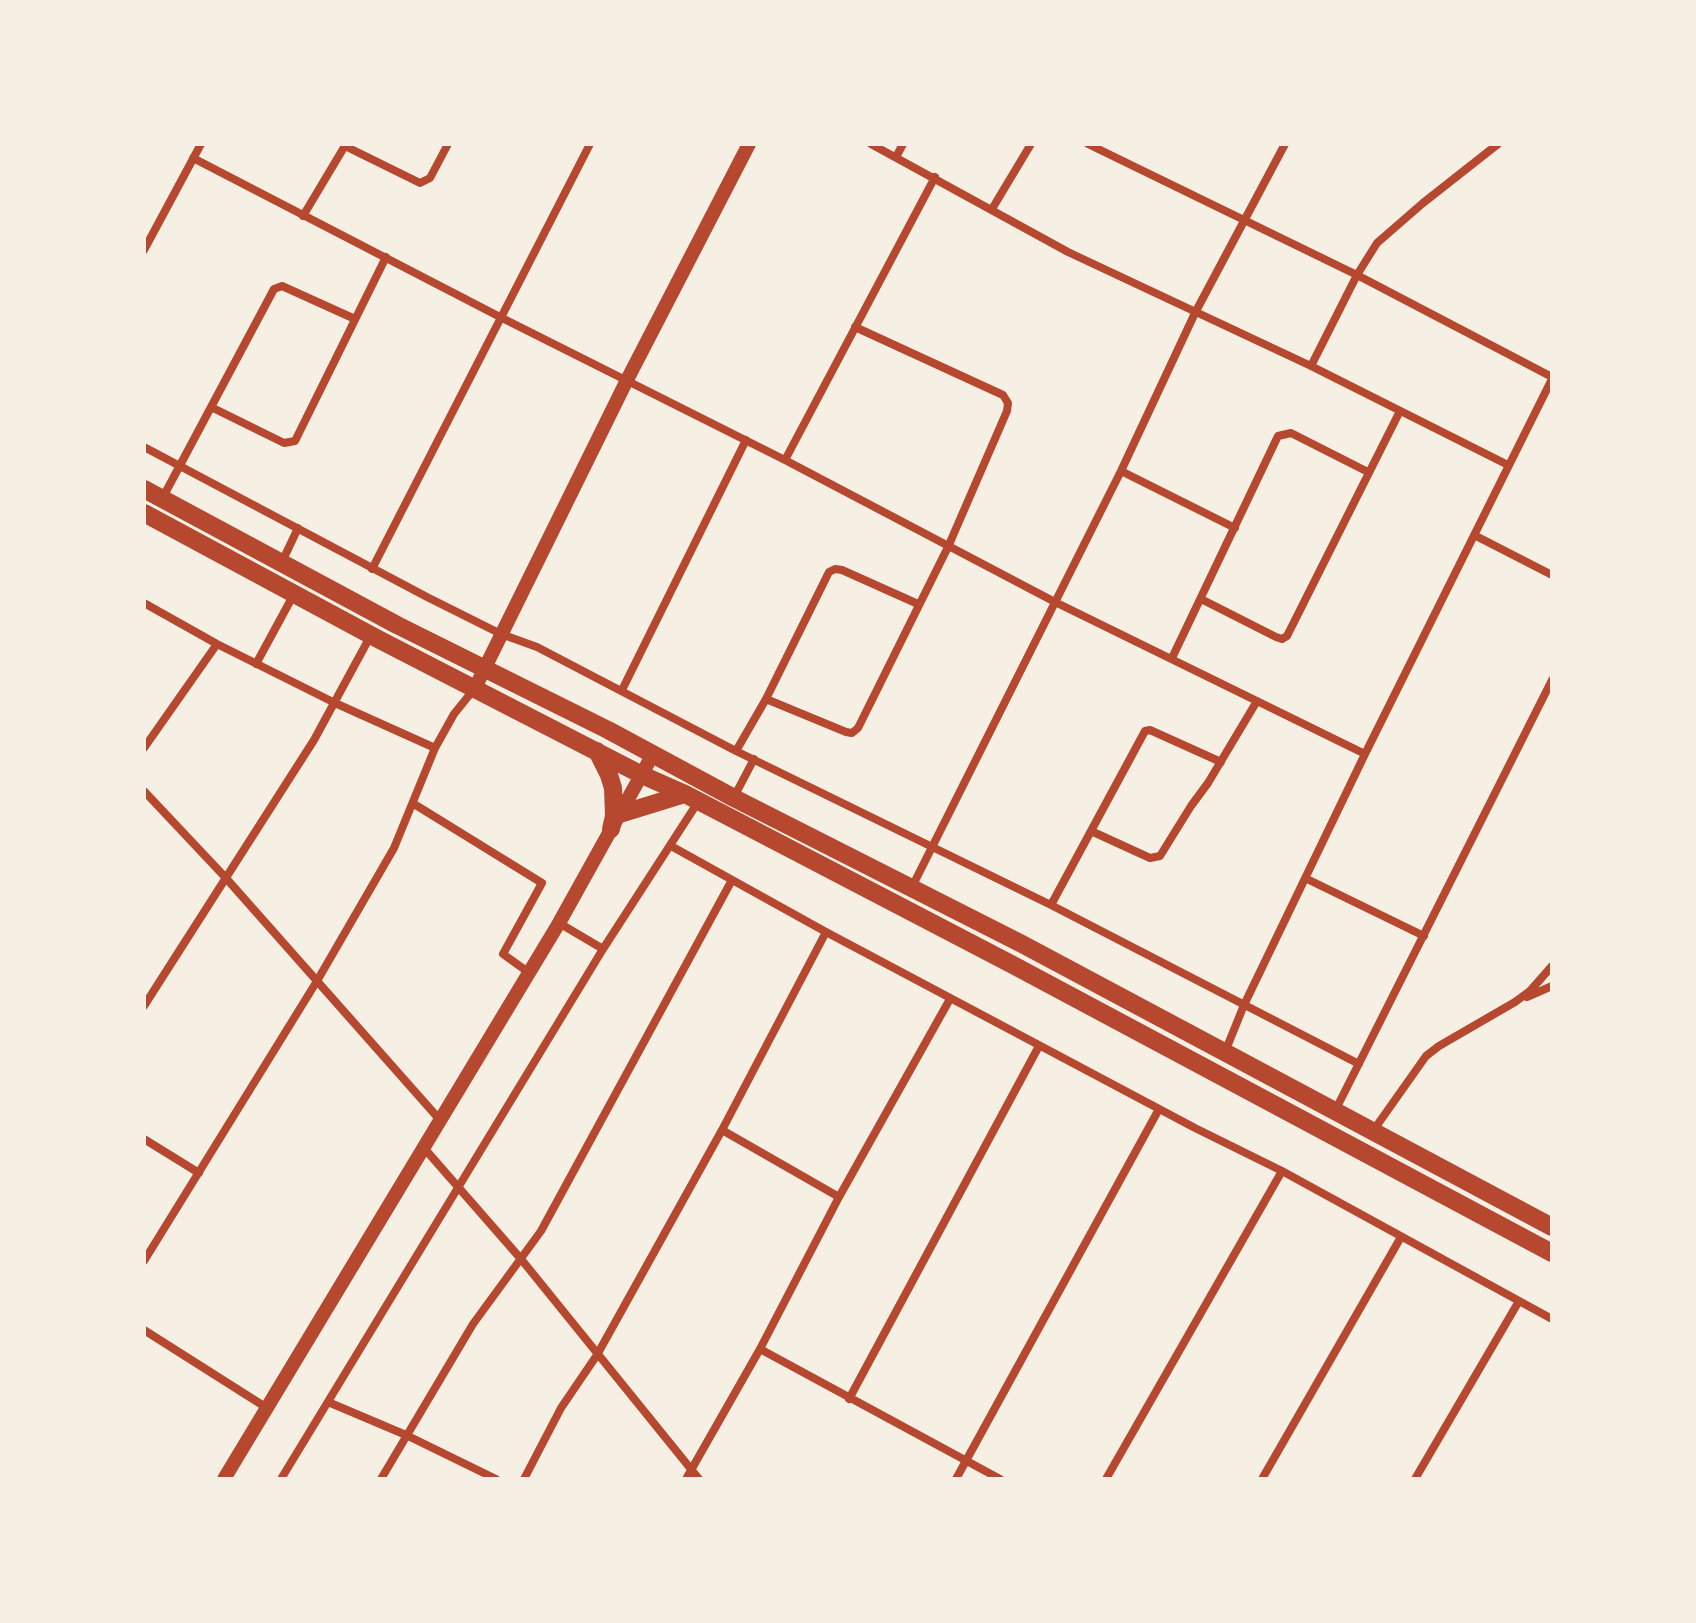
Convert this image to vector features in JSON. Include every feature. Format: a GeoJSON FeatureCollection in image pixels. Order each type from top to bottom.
{"type":"FeatureCollection","features":[{"type":"Feature","properties":{"kind":"highway"},"geometry":{"type":"LineString","coordinates":[[144,489],[397,625],[912,888],[1552,1227]]}},
{"type":"Feature","properties":{"kind":"highway"},"geometry":{"type":"LineString","coordinates":[[144,513],[371,635],[1013,965],[1552,1253]]}},
{"type":"Feature","properties":{"kind":"highway"},"geometry":{"type":"LineString","coordinates":[[597,751],[613,788],[615,822],[691,798]]}},
{"type":"Feature","properties":{"kind":"street"},"geometry":{"type":"LineString","coordinates":[[144,250],[201,144]]}},
{"type":"Feature","properties":{"kind":"street"},"geometry":{"type":"LineString","coordinates":[[303,216],[345,145],[420,183],[430,178],[448,144]]}},
{"type":"Feature","properties":{"kind":"street"},"geometry":{"type":"LineString","coordinates":[[372,569],[590,144]]}},
{"type":"Feature","properties":{"kind":"street"},"geometry":{"type":"LineString","coordinates":[[144,1261],[317,981],[394,848],[435,748],[454,714],[475,688],[627,380],[749,144]]}},
{"type":"Feature","properties":{"kind":"street"},"geometry":{"type":"LineString","coordinates":[[871,144],[1068,252],[1311,366],[1508,465]]}},
{"type":"Feature","properties":{"kind":"street"},"geometry":{"type":"LineString","coordinates":[[896,157],[903,144]]}},
{"type":"Feature","properties":{"kind":"street"},"geometry":{"type":"LineString","coordinates":[[992,209],[1031,144]]}},
{"type":"Feature","properties":{"kind":"street"},"geometry":{"type":"LineString","coordinates":[[1088,144],[1357,275],[1552,378],[1365,754],[1224,1053]]}},
{"type":"Feature","properties":{"kind":"street"},"geometry":{"type":"LineString","coordinates":[[912,888],[1121,471],[1195,313],[1285,144]]}},
{"type":"Feature","properties":{"kind":"street"},"geometry":{"type":"LineString","coordinates":[[1311,366],[1369,253],[1385,235],[1498,144]]}},
{"type":"Feature","properties":{"kind":"street"},"geometry":{"type":"LineString","coordinates":[[193,158],[785,460],[1055,602],[1365,754]]}},
{"type":"Feature","properties":{"kind":"street"},"geometry":{"type":"LineString","coordinates":[[785,460],[935,177]]}},
{"type":"Feature","properties":{"kind":"street"},"geometry":{"type":"LineString","coordinates":[[211,407],[284,443],[295,441],[386,257]]}},
{"type":"Feature","properties":{"kind":"street"},"geometry":{"type":"LineString","coordinates":[[162,499],[274,289],[282,286],[355,319]]}},
{"type":"Feature","properties":{"kind":"street"},"geometry":{"type":"LineString","coordinates":[[766,699],[852,733],[858,728],[948,547],[1007,411],[1006,398],[855,327]]}},
{"type":"Feature","properties":{"kind":"street"},"geometry":{"type":"LineString","coordinates":[[1201,599],[1276,637],[1282,639],[1287,636],[1400,411]]}},
{"type":"Feature","properties":{"kind":"street"},"geometry":{"type":"LineString","coordinates":[[1172,658],[1278,436],[1291,433],[1368,472]]}},
{"type":"Feature","properties":{"kind":"street"},"geometry":{"type":"LineString","coordinates":[[622,690],[746,440]]}},
{"type":"Feature","properties":{"kind":"street"},"geometry":{"type":"LineString","coordinates":[[144,447],[181,464],[372,569],[501,634],[537,647],[736,751],[1051,905],[1359,1064]]}},
{"type":"Feature","properties":{"kind":"street"},"geometry":{"type":"LineString","coordinates":[[1121,471],[1235,528]]}},
{"type":"Feature","properties":{"kind":"street"},"geometry":{"type":"LineString","coordinates":[[282,562],[298,528]]}},
{"type":"Feature","properties":{"kind":"street"},"geometry":{"type":"LineString","coordinates":[[1474,535],[1552,575]]}},
{"type":"Feature","properties":{"kind":"street"},"geometry":{"type":"LineString","coordinates":[[736,751],[766,699],[829,572],[842,570],[918,604]]}},
{"type":"Feature","properties":{"kind":"street"},"geometry":{"type":"LineString","coordinates":[[256,664],[294,594]]}},
{"type":"Feature","properties":{"kind":"street"},"geometry":{"type":"LineString","coordinates":[[144,603],[256,664],[435,748]]}},
{"type":"Feature","properties":{"kind":"street"},"geometry":{"type":"LineString","coordinates":[[144,1006],[314,740],[371,635]]}},
{"type":"Feature","properties":{"kind":"street"},"geometry":{"type":"LineString","coordinates":[[144,748],[217,644]]}},
{"type":"Feature","properties":{"kind":"street"},"geometry":{"type":"LineString","coordinates":[[1334,1112],[1552,680]]}},
{"type":"Feature","properties":{"kind":"street"},"geometry":{"type":"LineString","coordinates":[[1091,831],[1150,858],[1160,856],[1257,701]]}},
{"type":"Feature","properties":{"kind":"street"},"geometry":{"type":"LineString","coordinates":[[1051,905],[1147,730],[1221,762]]}},
{"type":"Feature","properties":{"kind":"street"},"geometry":{"type":"LineString","coordinates":[[224,1479],[559,923],[653,754]]}},
{"type":"Feature","properties":{"kind":"street"},"geometry":{"type":"LineString","coordinates":[[734,798],[754,759]]}},
{"type":"Feature","properties":{"kind":"street"},"geometry":{"type":"LineString","coordinates":[[144,791],[225,877],[440,1120]]}},
{"type":"Feature","properties":{"kind":"street"},"geometry":{"type":"LineString","coordinates":[[281,1479],[603,949],[671,846],[691,798]]}},
{"type":"Feature","properties":{"kind":"street"},"geometry":{"type":"LineString","coordinates":[[414,804],[542,883],[502,955],[528,972]]}},
{"type":"Feature","properties":{"kind":"street"},"geometry":{"type":"LineString","coordinates":[[671,846],[950,999],[1282,1171],[1552,1319]]}},
{"type":"Feature","properties":{"kind":"street"},"geometry":{"type":"LineString","coordinates":[[1305,878],[1424,936]]}},
{"type":"Feature","properties":{"kind":"street"},"geometry":{"type":"LineString","coordinates":[[381,1479],[473,1324],[521,1259],[571,1180],[732,880]]}},
{"type":"Feature","properties":{"kind":"street"},"geometry":{"type":"LineString","coordinates":[[559,923],[603,949]]}},
{"type":"Feature","properties":{"kind":"street"},"geometry":{"type":"LineString","coordinates":[[524,1479],[561,1408],[597,1355],[722,1130],[826,932]]}},
{"type":"Feature","properties":{"kind":"street"},"geometry":{"type":"LineString","coordinates":[[1515,1002],[1552,966]]}},
{"type":"Feature","properties":{"kind":"street"},"geometry":{"type":"LineString","coordinates":[[1373,1132],[1426,1056],[1515,1002],[1552,986]]}},
{"type":"Feature","properties":{"kind":"street"},"geometry":{"type":"LineString","coordinates":[[686,1479],[950,999]]}},
{"type":"Feature","properties":{"kind":"street"},"geometry":{"type":"LineString","coordinates":[[849,1399],[1039,1046]]}},
{"type":"Feature","properties":{"kind":"street"},"geometry":{"type":"LineString","coordinates":[[956,1479],[1159,1109]]}},
{"type":"Feature","properties":{"kind":"street"},"geometry":{"type":"LineString","coordinates":[[722,1130],[839,1197]]}},
{"type":"Feature","properties":{"kind":"street"},"geometry":{"type":"LineString","coordinates":[[144,1139],[199,1173]]}},
{"type":"Feature","properties":{"kind":"street"},"geometry":{"type":"LineString","coordinates":[[424,1148],[521,1259],[699,1479]]}},
{"type":"Feature","properties":{"kind":"street"},"geometry":{"type":"LineString","coordinates":[[1106,1479],[1282,1171]]}},
{"type":"Feature","properties":{"kind":"street"},"geometry":{"type":"LineString","coordinates":[[1262,1479],[1401,1237]]}},
{"type":"Feature","properties":{"kind":"street"},"geometry":{"type":"LineString","coordinates":[[1415,1479],[1519,1301]]}},
{"type":"Feature","properties":{"kind":"street"},"geometry":{"type":"LineString","coordinates":[[144,1330],[267,1408]]}},
{"type":"Feature","properties":{"kind":"street"},"geometry":{"type":"LineString","coordinates":[[760,1349],[1000,1479]]}},
{"type":"Feature","properties":{"kind":"street"},"geometry":{"type":"LineString","coordinates":[[328,1402],[406,1435],[496,1479]]}}]}
